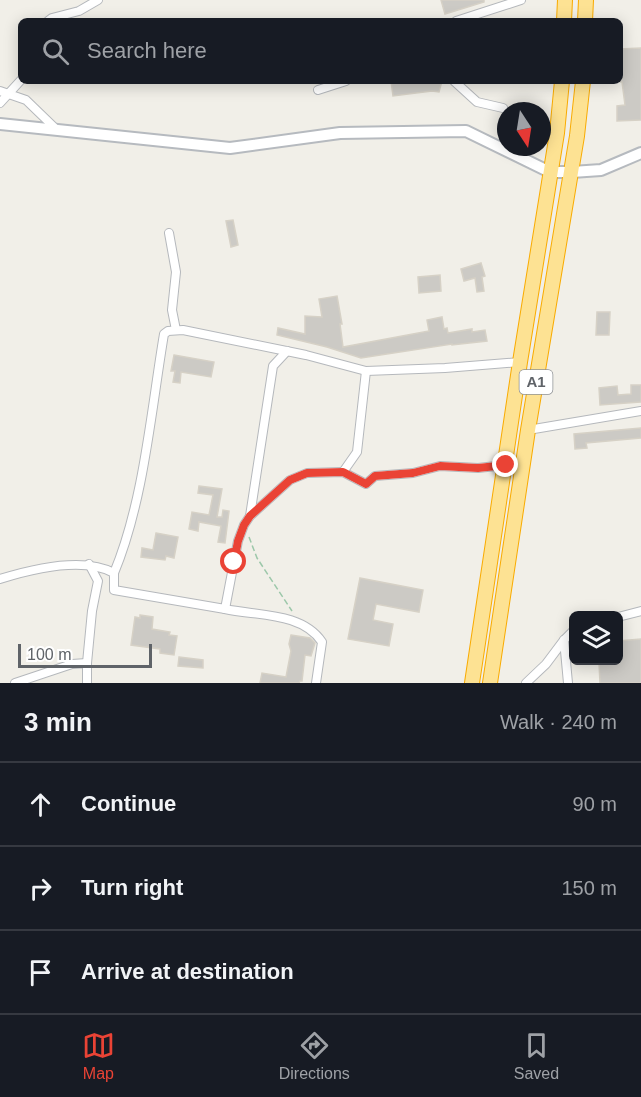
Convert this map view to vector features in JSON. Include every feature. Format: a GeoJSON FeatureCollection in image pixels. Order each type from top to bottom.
{"type":"FeatureCollection","features":[{"type":"Feature","properties":{"kind":"highway"},"geometry":{"type":"LineString","coordinates":[[564,18],[565,0]]}},
{"type":"Feature","properties":{"kind":"highway"},"geometry":{"type":"LineString","coordinates":[[585,18],[586,0]]}},
{"type":"Feature","properties":{"kind":"highway","name":"A1"},"geometry":{"type":"LineString","coordinates":[[472,683],[557,133],[562,84]]}},
{"type":"Feature","properties":{"kind":"highway","name":"A1"},"geometry":{"type":"LineString","coordinates":[[490,683],[528,430],[572,172],[583,84]]}},
{"type":"Feature","properties":{"kind":"main road"},"geometry":{"type":"LineString","coordinates":[[0,124],[230,148],[340,133],[466,131],[550,172],[601,170],[641,153]]}},
{"type":"Feature","properties":{"kind":"street"},"geometry":{"type":"LineString","coordinates":[[52,18],[79,11],[93,5],[98,0]]}},
{"type":"Feature","properties":{"kind":"street"},"geometry":{"type":"LineString","coordinates":[[465,18],[521,0]]}},
{"type":"Feature","properties":{"kind":"street"},"geometry":{"type":"LineString","coordinates":[[0,103],[18,83]]}},
{"type":"Feature","properties":{"kind":"street"},"geometry":{"type":"LineString","coordinates":[[318,90],[336,84]]}},
{"type":"Feature","properties":{"kind":"street"},"geometry":{"type":"LineString","coordinates":[[457,84],[477,102],[497,107]]}},
{"type":"Feature","properties":{"kind":"street"},"geometry":{"type":"LineString","coordinates":[[0,91],[26,100],[58,130]]}},
{"type":"Feature","properties":{"kind":"street"},"geometry":{"type":"LineString","coordinates":[[169,234],[176,272],[172,310],[176,330]]}},
{"type":"Feature","properties":{"kind":"street"},"geometry":{"type":"LineString","coordinates":[[316,683],[322,642],[317,634],[299,621],[114,590],[114,573],[125,547],[140,480],[164,334],[176,330],[287,351],[366,371],[520,362]]}},
{"type":"Feature","properties":{"kind":"street"},"geometry":{"type":"LineString","coordinates":[[250,516],[273,366],[287,351]]}},
{"type":"Feature","properties":{"kind":"street"},"geometry":{"type":"LineString","coordinates":[[343,472],[357,452],[366,371]]}},
{"type":"Feature","properties":{"kind":"street"},"geometry":{"type":"LineString","coordinates":[[528,430],[641,411]]}},
{"type":"Feature","properties":{"kind":"street"},"geometry":{"type":"LineString","coordinates":[[225,609],[238,541],[244,525],[250,516],[290,480],[307,473],[343,472],[366,484],[375,476],[413,473],[440,466],[478,468],[506,465]]}},
{"type":"Feature","properties":{"kind":"street"},"geometry":{"type":"LineString","coordinates":[[0,579],[39,569],[89,564],[103,567],[114,573]]}},
{"type":"Feature","properties":{"kind":"street"},"geometry":{"type":"LineString","coordinates":[[87,683],[92,611],[98,581],[89,564]]}},
{"type":"Feature","properties":{"kind":"street"},"geometry":{"type":"LineString","coordinates":[[623,616],[641,611]]}},
{"type":"Feature","properties":{"kind":"street"},"geometry":{"type":"LineString","coordinates":[[526,683],[546,664],[569,634]]}},
{"type":"Feature","properties":{"kind":"street"},"geometry":{"type":"LineString","coordinates":[[564,640],[568,683]]}},
{"type":"Feature","properties":{"kind":"street"},"geometry":{"type":"LineString","coordinates":[[15,683],[72,664],[87,663]]}},
{"type":"Feature","properties":{"kind":"path"},"geometry":{"type":"LineString","coordinates":[[244,525],[257,558],[299,621]]}},
{"type":"Feature","properties":{"kind":"building"},"geometry":{"type":"Polygon","coordinates":[[[441,0],[484,0],[484,2],[445,14],[441,0]]]}},
{"type":"Feature","properties":{"kind":"building"},"geometry":{"type":"Polygon","coordinates":[[[641,48],[641,120],[617,121],[617,106],[625,105],[622,84],[623,49],[641,48]]]}},
{"type":"Feature","properties":{"kind":"building"},"geometry":{"type":"Polygon","coordinates":[[[391,84],[441,84],[439,92],[393,96],[391,84]]]}},
{"type":"Feature","properties":{"kind":"building"},"geometry":{"type":"Polygon","coordinates":[[[233,220],[238,245],[231,247],[226,221],[233,220]]]}},
{"type":"Feature","properties":{"kind":"building"},"geometry":{"type":"Polygon","coordinates":[[[481,263],[485,276],[482,277],[484,291],[477,292],[475,278],[464,281],[461,269],[481,263]]]}},
{"type":"Feature","properties":{"kind":"building"},"geometry":{"type":"Polygon","coordinates":[[[440,275],[441,291],[419,293],[418,277],[440,275]]]}},
{"type":"Feature","properties":{"kind":"building"},"geometry":{"type":"Polygon","coordinates":[[[337,296],[343,347],[429,331],[427,320],[442,317],[444,329],[447,328],[448,333],[472,329],[472,332],[485,330],[487,341],[361,358],[277,335],[278,328],[305,334],[305,316],[322,317],[319,299],[337,296]]]}},
{"type":"Feature","properties":{"kind":"building"},"geometry":{"type":"Polygon","coordinates":[[[597,312],[610,312],[609,335],[596,335],[597,312]]]}},
{"type":"Feature","properties":{"kind":"building"},"geometry":{"type":"Polygon","coordinates":[[[174,355],[214,362],[211,377],[181,372],[180,383],[173,382],[175,371],[171,371],[174,355]]]}},
{"type":"Feature","properties":{"kind":"building"},"geometry":{"type":"Polygon","coordinates":[[[631,385],[641,385],[641,402],[600,405],[599,388],[617,386],[618,395],[631,394],[631,385]]]}},
{"type":"Feature","properties":{"kind":"building"},"geometry":{"type":"Polygon","coordinates":[[[641,428],[641,438],[586,443],[587,448],[575,449],[574,434],[641,428]]]}},
{"type":"Feature","properties":{"kind":"building"},"geometry":{"type":"Polygon","coordinates":[[[199,486],[222,489],[217,517],[222,517],[223,510],[229,511],[225,543],[218,542],[221,526],[199,522],[198,531],[189,529],[192,512],[209,515],[213,495],[198,493],[199,486]]]}},
{"type":"Feature","properties":{"kind":"building"},"geometry":{"type":"Polygon","coordinates":[[[156,533],[178,537],[174,558],[166,556],[165,560],[141,557],[142,548],[153,550],[156,533]]]}},
{"type":"Feature","properties":{"kind":"building"},"geometry":{"type":"Polygon","coordinates":[[[360,578],[423,590],[419,612],[376,604],[373,620],[393,624],[389,646],[348,639],[360,578]]]}},
{"type":"Feature","properties":{"kind":"building"},"geometry":{"type":"Polygon","coordinates":[[[140,615],[153,617],[152,629],[170,632],[169,635],[177,636],[174,655],[160,653],[160,649],[131,645],[135,617],[140,618],[140,615]]]}},
{"type":"Feature","properties":{"kind":"building"},"geometry":{"type":"Polygon","coordinates":[[[291,635],[310,638],[315,643],[311,656],[305,655],[302,681],[299,683],[260,683],[262,673],[286,677],[291,651],[289,644],[291,635]]]}},
{"type":"Feature","properties":{"kind":"building"},"geometry":{"type":"Polygon","coordinates":[[[641,639],[641,683],[600,683],[599,665],[623,665],[623,641],[641,639]]]}},
{"type":"Feature","properties":{"kind":"building"},"geometry":{"type":"Polygon","coordinates":[[[179,657],[203,660],[203,668],[178,666],[179,657]]]}},
{"type":"Feature","properties":{"kind":"route"},"geometry":{"type":"LineString","coordinates":[[234,562],[238,541],[250,516],[264,506],[270,497],[290,480],[307,473],[343,472],[366,484],[375,476],[413,473],[440,466],[478,468],[506,465]]}}]}
